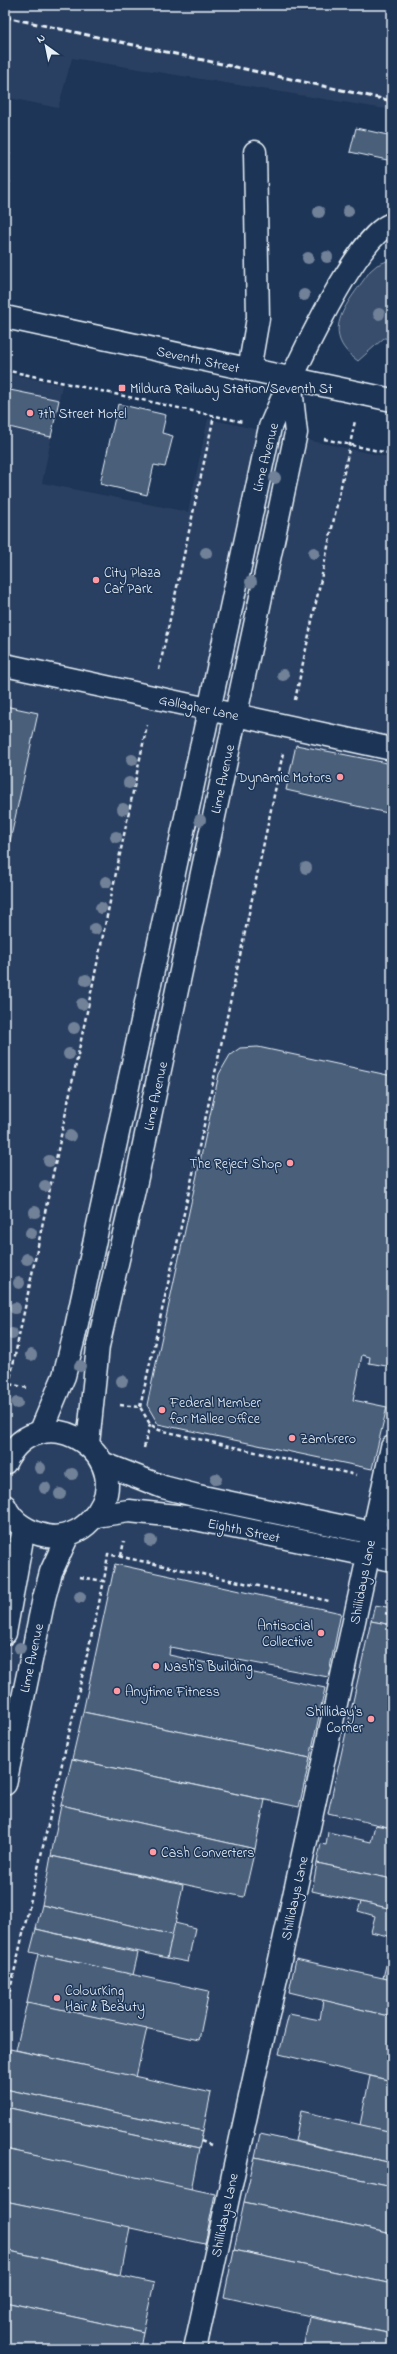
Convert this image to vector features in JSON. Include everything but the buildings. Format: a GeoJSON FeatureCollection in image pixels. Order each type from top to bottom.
{"type":"FeatureCollection","features":[{"type":"Feature","properties":{"kind":"street"},"geometry":{"type":"LineString","coordinates":[[249,370],[258,318],[255,152]]}},
{"type":"Feature","properties":{"kind":"street"},"geometry":{"type":"LineString","coordinates":[[290,378],[350,267],[367,243],[392,224]]}},
{"type":"Feature","properties":{"kind":"street","name":"Seventh Street"},"geometry":{"type":"LineString","coordinates":[[5,317],[392,400]]}},
{"type":"Feature","properties":{"kind":"street","name":"Lime Avenue"},"geometry":{"type":"LineString","coordinates":[[40,1432],[57,1394],[74,1337],[270,427],[290,378]]}},
{"type":"Feature","properties":{"kind":"street","name":"Lime Avenue"},"geometry":{"type":"LineString","coordinates":[[88,1444],[91,1401],[98,1346],[137,1177],[296,434],[290,378]]}},
{"type":"Feature","properties":{"kind":"street","name":"Gallagher Lane"},"geometry":{"type":"LineString","coordinates":[[5,665],[209,709],[289,728],[392,749]]}},
{"type":"Feature","properties":{"kind":"street"},"geometry":{"type":"LineString","coordinates":[[5,1463],[11,1445],[40,1432],[57,1431],[74,1435],[88,1444],[102,1463],[106,1476],[106,1490],[103,1504],[95,1516],[78,1531],[68,1535],[52,1537],[37,1535],[24,1528],[14,1519],[5,1506]]}},
{"type":"Feature","properties":{"kind":"street","name":"Shillidays Lane"},"geometry":{"type":"LineString","coordinates":[[195,2349],[358,1607],[368,1555],[382,1535],[385,1482],[392,1447]]}},
{"type":"Feature","properties":{"kind":"street","name":"Eighth Street"},"geometry":{"type":"LineString","coordinates":[[102,1463],[163,1487],[198,1496],[382,1535]]}},
{"type":"Feature","properties":{"kind":"street","name":"Eighth Street"},"geometry":{"type":"LineString","coordinates":[[95,1516],[129,1511],[186,1517],[392,1560]]}},
{"type":"Feature","properties":{"kind":"street"},"geometry":{"type":"LineString","coordinates":[[5,1633],[24,1528]]}},
{"type":"Feature","properties":{"kind":"street","name":"Lime Avenue"},"geometry":{"type":"LineString","coordinates":[[5,1784],[44,1598],[51,1572],[68,1535]]}},
{"type":"Feature","properties":{"kind":"path"},"geometry":{"type":"LineString","coordinates":[[5,370],[270,427]]}},
{"type":"Feature","properties":{"kind":"path"},"geometry":{"type":"LineString","coordinates":[[361,393],[204,1125],[140,1407],[150,1424],[159,1430],[385,1482]]}},
{"type":"Feature","properties":{"kind":"path"},"geometry":{"type":"LineString","coordinates":[[5,1397],[9,1384],[153,697],[214,416]]}},
{"type":"Feature","properties":{"kind":"path"},"geometry":{"type":"LineString","coordinates":[[296,434],[350,444],[392,454]]}},
{"type":"Feature","properties":{"kind":"path"},"geometry":{"type":"LineString","coordinates":[[9,1384],[57,1394]]}},
{"type":"Feature","properties":{"kind":"path"},"geometry":{"type":"LineString","coordinates":[[91,1401],[140,1407]]}},
{"type":"Feature","properties":{"kind":"path"},"geometry":{"type":"LineString","coordinates":[[121,1556],[392,1615]]}},
{"type":"Feature","properties":{"kind":"path"},"geometry":{"type":"LineString","coordinates":[[5,2012],[104,1581]]}},
{"type":"Feature","properties":{"kind":"shaded area"},"geometry":{"type":"Polygon","coordinates":[[[5,5],[392,5],[392,110],[72,58],[58,108],[5,97],[5,5]]]}},
{"type":"Feature","properties":{"kind":"shaded area"},"geometry":{"type":"Polygon","coordinates":[[[392,259],[392,339],[384,338],[358,361],[346,350],[340,339],[338,328],[341,317],[346,305],[370,271],[377,265],[392,259]]]}},
{"type":"Feature","properties":{"kind":"shaded area"},"geometry":{"type":"Polygon","coordinates":[[[5,373],[62,385],[42,483],[188,512],[208,419],[392,458],[392,2349],[5,2349],[5,373]]]}},
{"type":"Feature","properties":{"kind":"railway"},"geometry":{"type":"LineString","coordinates":[[5,17],[392,101]]}},
{"type":"Feature","properties":{"kind":"place","name":"Mildura Railway Station/Seventh St"},"geometry":{"type":"Point","coordinates":[122,388]}},
{"type":"Feature","properties":{"kind":"place","name":"7th Street Motel"},"geometry":{"type":"Point","coordinates":[30,413]}},
{"type":"Feature","properties":{"kind":"place","name":"City Plaza Car Park"},"geometry":{"type":"Point","coordinates":[96,580]}},
{"type":"Feature","properties":{"kind":"place","name":"Dynamic Motors"},"geometry":{"type":"Point","coordinates":[340,777]}},
{"type":"Feature","properties":{"kind":"place","name":"The Reject Shop"},"geometry":{"type":"Point","coordinates":[290,1163]}},
{"type":"Feature","properties":{"kind":"place","name":"Federal Member for Mallee Office"},"geometry":{"type":"Point","coordinates":[162,1410]}},
{"type":"Feature","properties":{"kind":"place","name":"Zambrero"},"geometry":{"type":"Point","coordinates":[292,1438]}},
{"type":"Feature","properties":{"kind":"place","name":"Antisocial Collective"},"geometry":{"type":"Point","coordinates":[321,1633]}},
{"type":"Feature","properties":{"kind":"place","name":"Nash's Building"},"geometry":{"type":"Point","coordinates":[156,1666]}},
{"type":"Feature","properties":{"kind":"place","name":"Anytime Fitness"},"geometry":{"type":"Point","coordinates":[117,1691]}},
{"type":"Feature","properties":{"kind":"place","name":"Shilliday's Corner"},"geometry":{"type":"Point","coordinates":[371,1719]}},
{"type":"Feature","properties":{"kind":"place","name":"Cash Converters"},"geometry":{"type":"Point","coordinates":[153,1852]}},
{"type":"Feature","properties":{"kind":"place","name":"ColourKing Hair & Beauty"},"geometry":{"type":"Point","coordinates":[57,1998]}}]}
